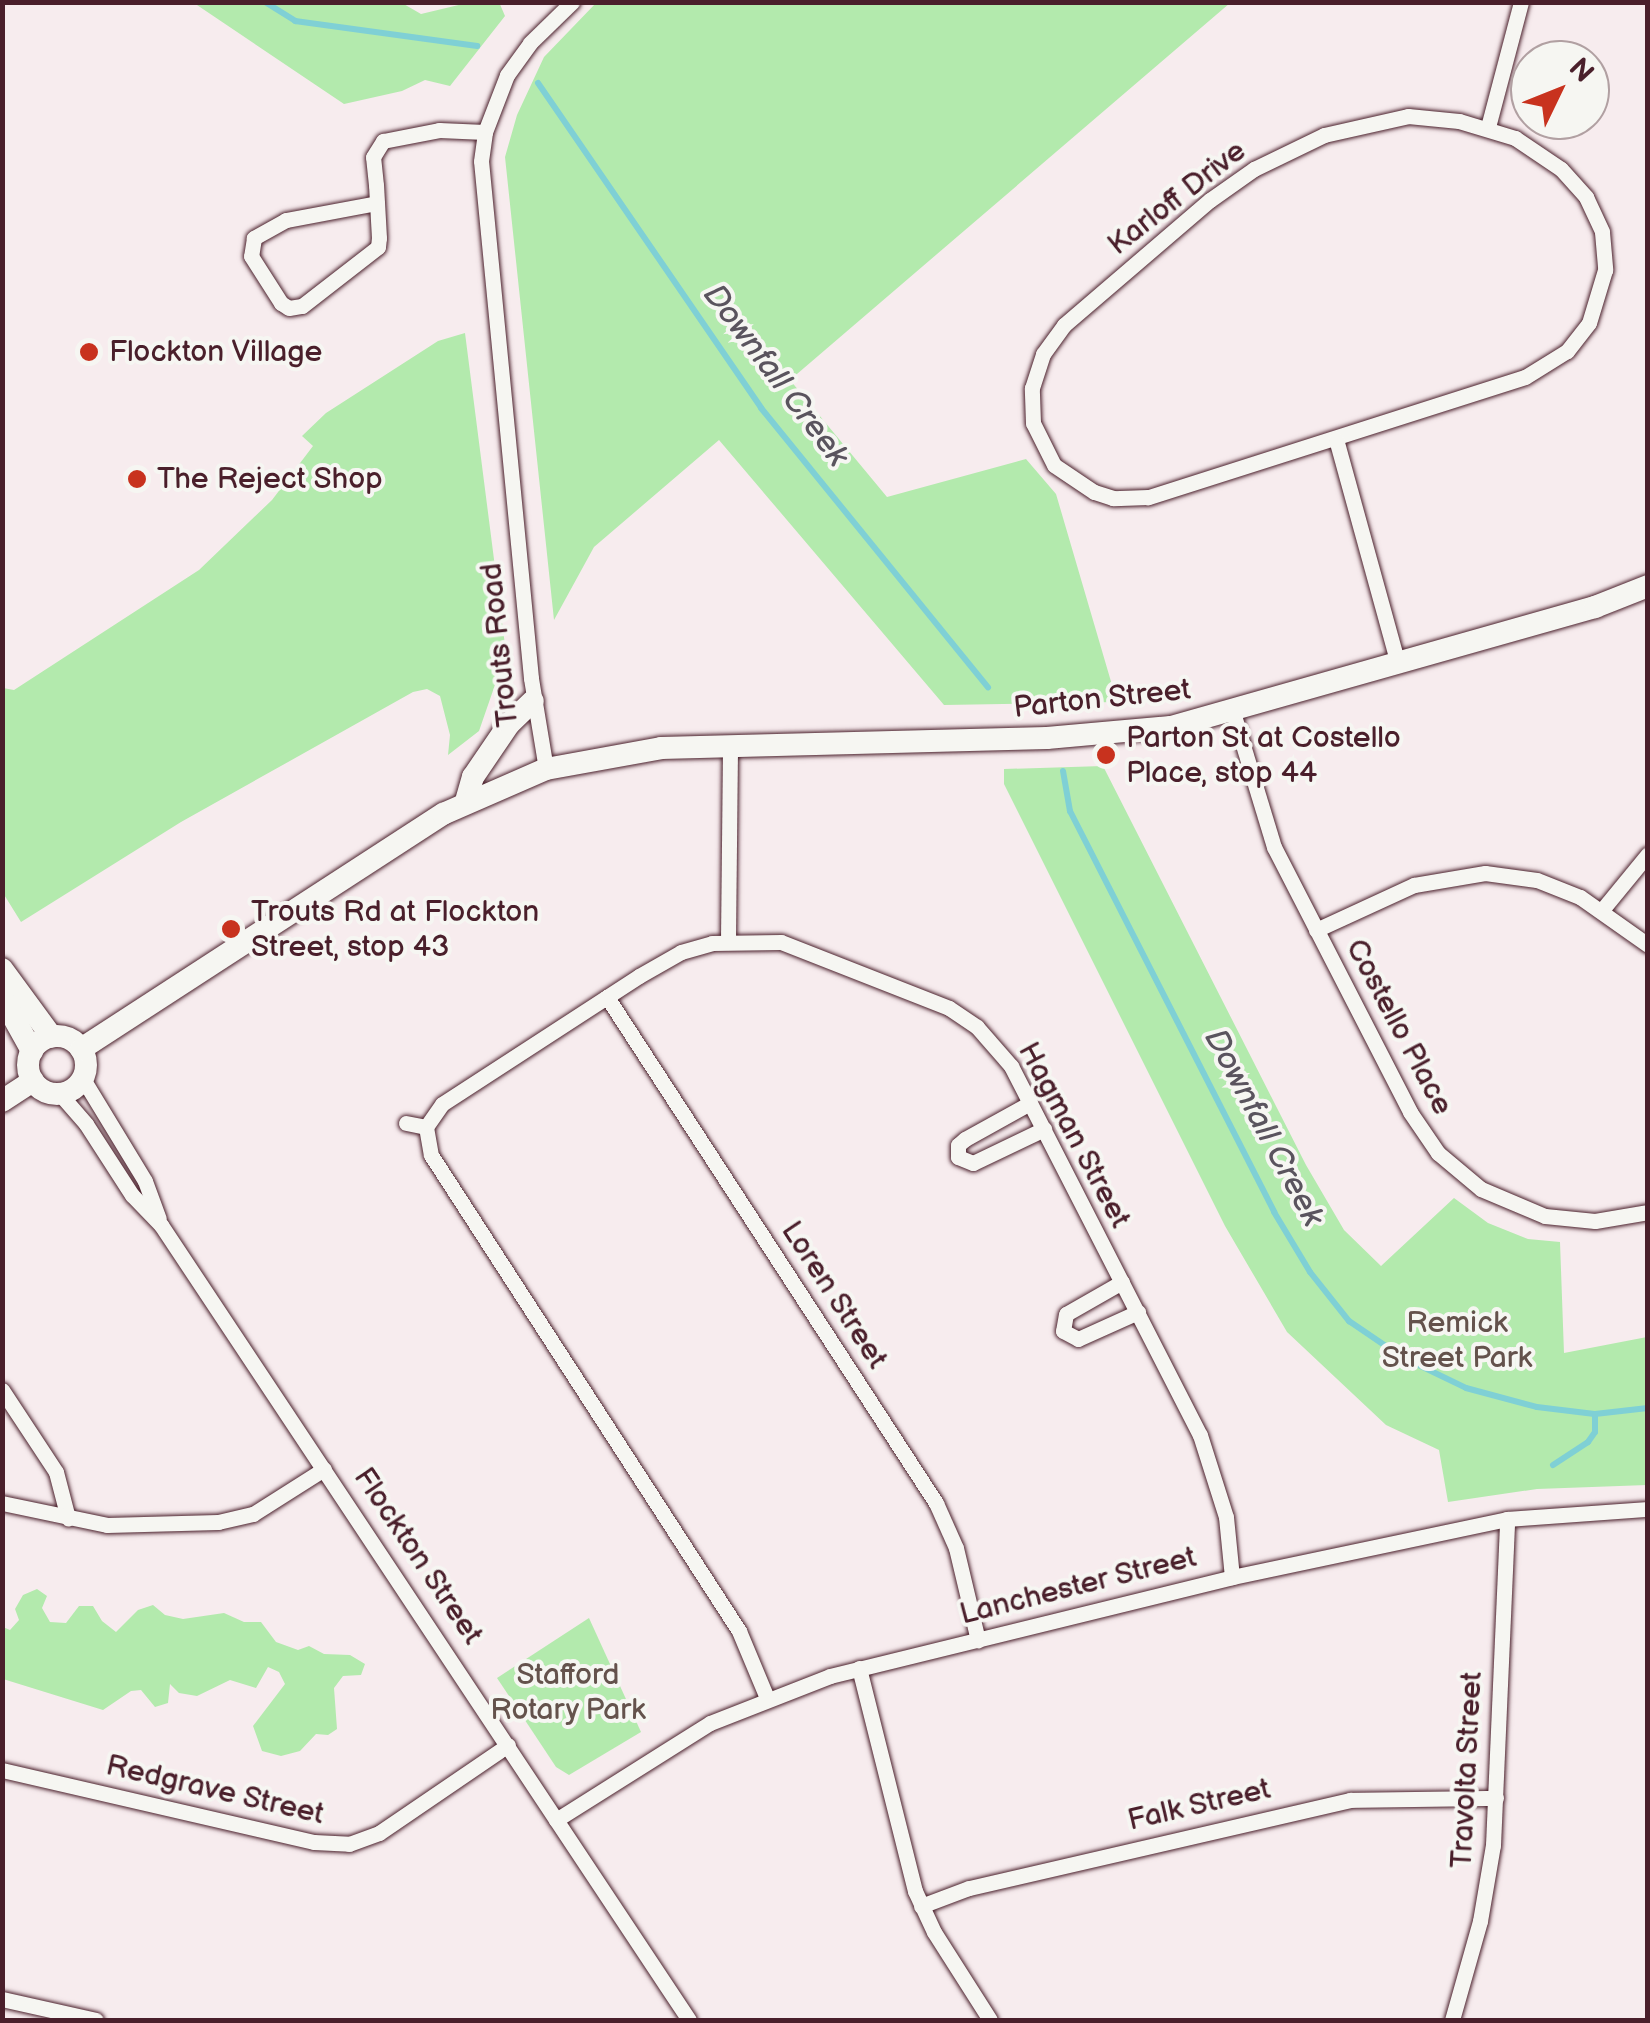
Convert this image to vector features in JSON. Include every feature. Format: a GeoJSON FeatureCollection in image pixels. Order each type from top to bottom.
{"type":"FeatureCollection","features":[{"type":"Feature","properties":{"kind":"street","name":"Trouts Road"},"geometry":{"type":"LineString","coordinates":[[546,769],[534,701],[481,178],[485,132],[513,66],[572,2]]}},
{"type":"Feature","properties":{"kind":"street"},"geometry":{"type":"LineString","coordinates":[[1488,127],[1520,2]]}},
{"type":"Feature","properties":{"kind":"street","name":"Karloff Drive"},"geometry":{"type":"LineString","coordinates":[[1435,116],[1488,127],[1538,152],[1586,196],[1605,252],[1602,290],[1589,323],[1567,351],[1540,370],[1336,439],[1148,498],[1113,498],[1078,485],[1054,465],[1033,422],[1032,388],[1043,354],[1064,325],[1210,200],[1265,162],[1324,135],[1384,118],[1435,116]]}},
{"type":"Feature","properties":{"kind":"street"},"geometry":{"type":"LineString","coordinates":[[377,203],[286,220],[254,238],[251,256],[281,303],[298,308],[375,250],[380,238],[374,157],[383,141],[439,130],[485,132]]}},
{"type":"Feature","properties":{"kind":"street"},"geometry":{"type":"LineString","coordinates":[[1336,439],[1398,664]]}},
{"type":"Feature","properties":{"kind":"street","name":"Parton Street"},"geometry":{"type":"LineString","coordinates":[[546,769],[633,750],[1099,735],[1171,727],[1596,607],[1648,586]]}},
{"type":"Feature","properties":{"kind":"street"},"geometry":{"type":"LineString","coordinates":[[466,802],[479,768],[508,724],[534,701]]}},
{"type":"Feature","properties":{"kind":"street","name":"Costello Place"},"geometry":{"type":"LineString","coordinates":[[1233,712],[1264,821],[1410,1112],[1438,1153],[1463,1176],[1502,1200],[1546,1216],[1595,1221],[1648,1212]]}},
{"type":"Feature","properties":{"kind":"street"},"geometry":{"type":"LineString","coordinates":[[728,940],[730,746]]}},
{"type":"Feature","properties":{"kind":"street"},"geometry":{"type":"LineString","coordinates":[[81,1049],[466,802],[546,769]]}},
{"type":"Feature","properties":{"kind":"street"},"geometry":{"type":"LineString","coordinates":[[1602,910],[1648,854]]}},
{"type":"Feature","properties":{"kind":"street"},"geometry":{"type":"LineString","coordinates":[[1316,930],[1391,893],[1460,874],[1537,880],[1602,910],[1648,945]]}},
{"type":"Feature","properties":{"kind":"street","name":"Hagman Street"},"geometry":{"type":"LineString","coordinates":[[426,1128],[442,1104],[663,961],[728,940],[764,940],[801,948],[949,1008],[991,1041],[1011,1066],[1138,1312],[1210,1457],[1226,1516],[1232,1577]]}},
{"type":"Feature","properties":{"kind":"street"},"geometry":{"type":"LineString","coordinates":[[2,969],[52,1037]]}},
{"type":"Feature","properties":{"kind":"street"},"geometry":{"type":"LineString","coordinates":[[2,997],[32,1051]]}},
{"type":"Feature","properties":{"kind":"street","name":"Loren Street"},"geometry":{"type":"LineString","coordinates":[[607,997],[936,1503],[956,1548],[978,1640]]}},
{"type":"Feature","properties":{"kind":"street"},"geometry":{"type":"LineString","coordinates":[[52,1037],[68,1039],[81,1049],[86,1064],[83,1079],[60,1094],[44,1092],[33,1081],[28,1066],[32,1051],[52,1037]]}},
{"type":"Feature","properties":{"kind":"street","name":"Flockton Street"},"geometry":{"type":"LineString","coordinates":[[83,1079],[145,1182],[162,1225]]}},
{"type":"Feature","properties":{"kind":"street"},"geometry":{"type":"LineString","coordinates":[[2,1101],[33,1081]]}},
{"type":"Feature","properties":{"kind":"street","name":"Flockton Street"},"geometry":{"type":"LineString","coordinates":[[60,1094],[86,1124],[132,1195],[162,1225],[689,2020]]}},
{"type":"Feature","properties":{"kind":"street"},"geometry":{"type":"LineString","coordinates":[[1030,1103],[960,1142],[958,1157],[972,1164],[1044,1129]]}},
{"type":"Feature","properties":{"kind":"street"},"geometry":{"type":"LineString","coordinates":[[406,1123],[426,1128],[431,1155],[731,1618],[766,1698]]}},
{"type":"Feature","properties":{"kind":"street"},"geometry":{"type":"LineString","coordinates":[[1122,1282],[1066,1314],[1063,1331],[1078,1338],[1138,1312]]}},
{"type":"Feature","properties":{"kind":"street"},"geometry":{"type":"LineString","coordinates":[[2,1390],[56,1472],[68,1518]]}},
{"type":"Feature","properties":{"kind":"street"},"geometry":{"type":"LineString","coordinates":[[2,1503],[125,1526],[232,1520],[266,1507],[324,1470]]}},
{"type":"Feature","properties":{"kind":"street","name":"Lanchester Street"},"geometry":{"type":"LineString","coordinates":[[556,1820],[680,1740],[766,1698],[859,1668],[1232,1577],[1506,1519],[1648,1509]]}},
{"type":"Feature","properties":{"kind":"street","name":"Travolta Street"},"geometry":{"type":"LineString","coordinates":[[1452,2020],[1488,1886],[1496,1798],[1506,1519]]}},
{"type":"Feature","properties":{"kind":"street"},"geometry":{"type":"LineString","coordinates":[[859,1668],[921,1906],[990,2020]]}},
{"type":"Feature","properties":{"kind":"street","name":"Redgrave Street"},"geometry":{"type":"LineString","coordinates":[[2,1770],[314,1842],[349,1844],[379,1833],[508,1745]]}},
{"type":"Feature","properties":{"kind":"street","name":"Falk Street"},"geometry":{"type":"LineString","coordinates":[[921,1906],[969,1888],[1350,1800],[1496,1798]]}},
{"type":"Feature","properties":{"kind":"street"},"geometry":{"type":"LineString","coordinates":[[2,1999],[96,2020]]}},
{"type":"Feature","properties":{"kind":"green space"},"geometry":{"type":"Polygon","coordinates":[[[499,2],[505,16],[450,86],[425,80],[402,91],[344,104],[194,3],[402,3],[421,14],[467,3],[499,2]]]}},
{"type":"Feature","properties":{"kind":"green space"},"geometry":{"type":"Polygon","coordinates":[[[596,3],[1230,3],[790,380],[887,497],[1026,459],[1056,494],[1117,702],[944,705],[719,440],[594,547],[554,620],[505,157],[517,115],[544,57],[596,3]]]}},
{"type":"Feature","properties":{"kind":"green space"},"geometry":{"type":"Polygon","coordinates":[[[465,333],[506,653],[479,731],[448,755],[450,735],[440,696],[427,689],[413,692],[181,822],[21,922],[3,893],[3,688],[14,690],[199,570],[272,500],[313,446],[302,436],[326,413],[438,341],[465,333]]]}},
{"type":"Feature","properties":{"kind":"green space","name":"Remick Street Park"},"geometry":{"type":"Polygon","coordinates":[[[1103,766],[1306,1165],[1344,1230],[1381,1266],[1454,1198],[1488,1223],[1528,1239],[1560,1242],[1564,1353],[1647,1337],[1647,1485],[1537,1489],[1448,1502],[1439,1450],[1386,1425],[1287,1332],[1225,1226],[1004,784],[1004,769],[1103,766]]]}},
{"type":"Feature","properties":{"kind":"green space"},"geometry":{"type":"Polygon","coordinates":[[[37,1589],[47,1596],[42,1608],[50,1622],[66,1623],[79,1606],[93,1606],[102,1621],[116,1632],[138,1610],[153,1605],[165,1615],[183,1619],[224,1613],[244,1622],[261,1622],[276,1642],[298,1650],[309,1646],[324,1654],[350,1655],[365,1664],[361,1675],[343,1676],[334,1688],[337,1729],[328,1735],[316,1734],[300,1751],[281,1756],[262,1751],[253,1726],[285,1684],[279,1672],[268,1667],[256,1688],[230,1680],[197,1696],[179,1693],[170,1684],[168,1703],[155,1707],[141,1690],[131,1691],[103,1710],[3,1679],[3,1627],[10,1630],[19,1620],[15,1609],[23,1595],[37,1589]]]}},
{"type":"Feature","properties":{"kind":"green space","name":"Stafford Rotary Park"},"geometry":{"type":"Polygon","coordinates":[[[589,1618],[641,1732],[569,1775],[556,1767],[497,1678],[589,1618]]]}},
{"type":"Feature","properties":{"kind":"waterway","name":"Downfall Creek"},"geometry":{"type":"LineString","coordinates":[[265,2],[295,21],[477,46]]}},
{"type":"Feature","properties":{"kind":"waterway","name":"Downfall Creek"},"geometry":{"type":"LineString","coordinates":[[538,83],[761,408],[988,687]]}},
{"type":"Feature","properties":{"kind":"waterway","name":"Downfall Creek"},"geometry":{"type":"LineString","coordinates":[[1063,771],[1070,811],[1274,1212],[1310,1272],[1349,1321],[1402,1357],[1466,1388],[1537,1407],[1595,1414],[1648,1408]]}},
{"type":"Feature","properties":{"kind":"waterway"},"geometry":{"type":"LineString","coordinates":[[1553,1465],[1588,1442],[1595,1432],[1595,1414]]}},
{"type":"Feature","properties":{"kind":"place","name":"Flockton Village"},"geometry":{"type":"Point","coordinates":[89,352]}},
{"type":"Feature","properties":{"kind":"place","name":"The Reject Shop"},"geometry":{"type":"Point","coordinates":[137,479]}},
{"type":"Feature","properties":{"kind":"place","name":"Parton St at Costello Place, stop 44"},"geometry":{"type":"Point","coordinates":[1106,755]}},
{"type":"Feature","properties":{"kind":"place","name":"Trouts Rd at Flockton Street, stop 43"},"geometry":{"type":"Point","coordinates":[231,929]}}]}
